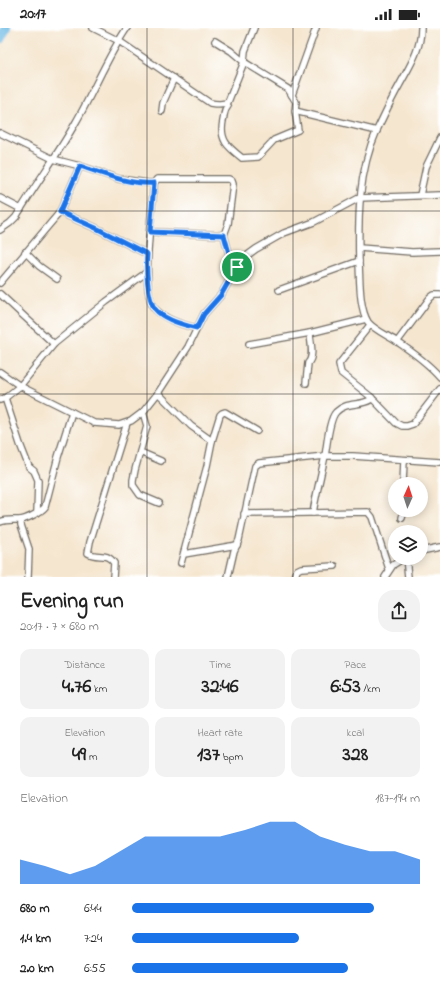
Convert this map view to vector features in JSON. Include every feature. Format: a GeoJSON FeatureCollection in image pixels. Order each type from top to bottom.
{"type":"FeatureCollection","features":[{"type":"Feature","properties":{"kind":"street"},"geometry":{"type":"LineString","coordinates":[[93,28],[119,41],[210,103],[225,104]]}},
{"type":"Feature","properties":{"kind":"street"},"geometry":{"type":"LineString","coordinates":[[0,230],[10,223],[21,209],[53,159],[76,122],[127,28]]}},
{"type":"Feature","properties":{"kind":"street"},"geometry":{"type":"LineString","coordinates":[[225,104],[228,102],[244,62],[245,51],[254,28]]}},
{"type":"Feature","properties":{"kind":"street"},"geometry":{"type":"LineString","coordinates":[[292,95],[316,28]]}},
{"type":"Feature","properties":{"kind":"street"},"geometry":{"type":"LineString","coordinates":[[422,28],[420,44],[416,56],[398,88],[377,131],[369,153],[359,198],[360,292],[366,319],[370,325],[428,364],[440,377]]}},
{"type":"Feature","properties":{"kind":"street"},"geometry":{"type":"LineString","coordinates":[[215,41],[231,51],[244,62],[281,84],[288,90],[296,102],[295,111],[298,130],[274,140],[258,157],[242,158],[224,141],[221,129],[224,111],[228,106],[225,104]]}},
{"type":"Feature","properties":{"kind":"street"},"geometry":{"type":"LineString","coordinates":[[162,111],[163,103],[174,78]]}},
{"type":"Feature","properties":{"kind":"street"},"geometry":{"type":"LineString","coordinates":[[295,111],[377,131]]}},
{"type":"Feature","properties":{"kind":"street"},"geometry":{"type":"LineString","coordinates":[[0,133],[53,159],[119,179],[154,183]]}},
{"type":"Feature","properties":{"kind":"street"},"geometry":{"type":"LineString","coordinates":[[420,195],[426,167],[440,138]]}},
{"type":"Feature","properties":{"kind":"street"},"geometry":{"type":"LineString","coordinates":[[0,283],[60,212],[80,166]]}},
{"type":"Feature","properties":{"kind":"street"},"geometry":{"type":"LineString","coordinates":[[197,328],[182,324],[163,316],[154,308],[150,298],[147,272],[147,254],[154,183],[157,179],[229,179],[232,181],[234,184],[228,224],[224,235],[230,257],[237,267]]}},
{"type":"Feature","properties":{"kind":"street"},"geometry":{"type":"LineString","coordinates":[[0,372],[20,386],[94,423],[119,425],[131,421],[143,412],[158,393],[188,347],[204,314],[221,295],[241,260],[256,249],[284,233],[314,222],[359,198],[440,195]]}},
{"type":"Feature","properties":{"kind":"street"},"geometry":{"type":"LineString","coordinates":[[0,198],[21,209]]}},
{"type":"Feature","properties":{"kind":"street"},"geometry":{"type":"LineString","coordinates":[[60,212],[98,229],[147,254]]}},
{"type":"Feature","properties":{"kind":"street"},"geometry":{"type":"LineString","coordinates":[[150,232],[224,235]]}},
{"type":"Feature","properties":{"kind":"street"},"geometry":{"type":"LineString","coordinates":[[359,248],[412,252],[440,251]]}},
{"type":"Feature","properties":{"kind":"street"},"geometry":{"type":"LineString","coordinates":[[25,252],[57,279]]}},
{"type":"Feature","properties":{"kind":"street"},"geometry":{"type":"LineString","coordinates":[[279,290],[359,261]]}},
{"type":"Feature","properties":{"kind":"street"},"geometry":{"type":"LineString","coordinates":[[37,513],[38,480],[34,471],[29,466],[3,399],[20,386],[54,344],[106,302],[147,272]]}},
{"type":"Feature","properties":{"kind":"street"},"geometry":{"type":"LineString","coordinates":[[0,294],[54,344]]}},
{"type":"Feature","properties":{"kind":"street"},"geometry":{"type":"LineString","coordinates":[[397,342],[430,298],[434,295],[440,295]]}},
{"type":"Feature","properties":{"kind":"street"},"geometry":{"type":"LineString","coordinates":[[249,344],[310,333],[366,319]]}},
{"type":"Feature","properties":{"kind":"street"},"geometry":{"type":"LineString","coordinates":[[370,325],[339,364],[341,373],[371,397],[396,423],[402,426],[413,424],[440,389]]}},
{"type":"Feature","properties":{"kind":"street"},"geometry":{"type":"LineString","coordinates":[[306,383],[308,363],[311,361],[312,354],[310,333]]}},
{"type":"Feature","properties":{"kind":"street"},"geometry":{"type":"LineString","coordinates":[[158,393],[191,426],[212,441]]}},
{"type":"Feature","properties":{"kind":"street"},"geometry":{"type":"LineString","coordinates":[[313,513],[317,487],[332,419],[335,412],[342,407],[366,402],[370,400],[371,397]]}},
{"type":"Feature","properties":{"kind":"street"},"geometry":{"type":"LineString","coordinates":[[0,522],[12,519],[21,520],[42,511],[46,503],[72,412]]}},
{"type":"Feature","properties":{"kind":"street"},"geometry":{"type":"LineString","coordinates":[[143,412],[147,426],[133,485],[140,495],[159,503]]}},
{"type":"Feature","properties":{"kind":"street"},"geometry":{"type":"LineString","coordinates":[[182,563],[212,441],[220,415],[225,412],[257,430]]}},
{"type":"Feature","properties":{"kind":"street"},"geometry":{"type":"LineString","coordinates":[[113,577],[114,563],[110,558],[107,556],[92,555],[88,553],[126,423]]}},
{"type":"Feature","properties":{"kind":"street"},"geometry":{"type":"LineString","coordinates":[[140,452],[161,461]]}},
{"type":"Feature","properties":{"kind":"street"},"geometry":{"type":"LineString","coordinates":[[228,577],[255,466],[259,464],[325,456],[352,456],[440,462]]}},
{"type":"Feature","properties":{"kind":"street"},"geometry":{"type":"LineString","coordinates":[[403,477],[404,460]]}},
{"type":"Feature","properties":{"kind":"street"},"geometry":{"type":"LineString","coordinates":[[244,514],[368,512],[371,514],[389,569]]}},
{"type":"Feature","properties":{"kind":"street"},"geometry":{"type":"LineString","coordinates":[[21,520],[29,549],[28,577]]}},
{"type":"Feature","properties":{"kind":"street"},"geometry":{"type":"LineString","coordinates":[[184,554],[237,545]]}},
{"type":"Feature","properties":{"kind":"street"},"geometry":{"type":"LineString","coordinates":[[428,550],[440,547]]}},
{"type":"Feature","properties":{"kind":"street"},"geometry":{"type":"LineString","coordinates":[[384,577],[389,569],[395,565]]}},
{"type":"Feature","properties":{"kind":"street"},"geometry":{"type":"LineString","coordinates":[[406,565],[408,577]]}},
{"type":"Feature","properties":{"kind":"street"},"geometry":{"type":"LineString","coordinates":[[295,577],[297,570],[301,568],[336,566]]}},
{"type":"Feature","properties":{"kind":"waterway"},"geometry":{"type":"LineString","coordinates":[[0,39],[6,28]]}},
{"type":"Feature","properties":{"kind":"route"},"geometry":{"type":"LineString","coordinates":[[80,166],[119,179],[154,183],[150,232],[224,235],[224,240],[230,257],[237,267],[221,295],[204,314],[197,328],[182,324],[163,316],[154,308],[150,298],[147,272],[147,254],[98,229],[60,212],[80,166]]}}]}
